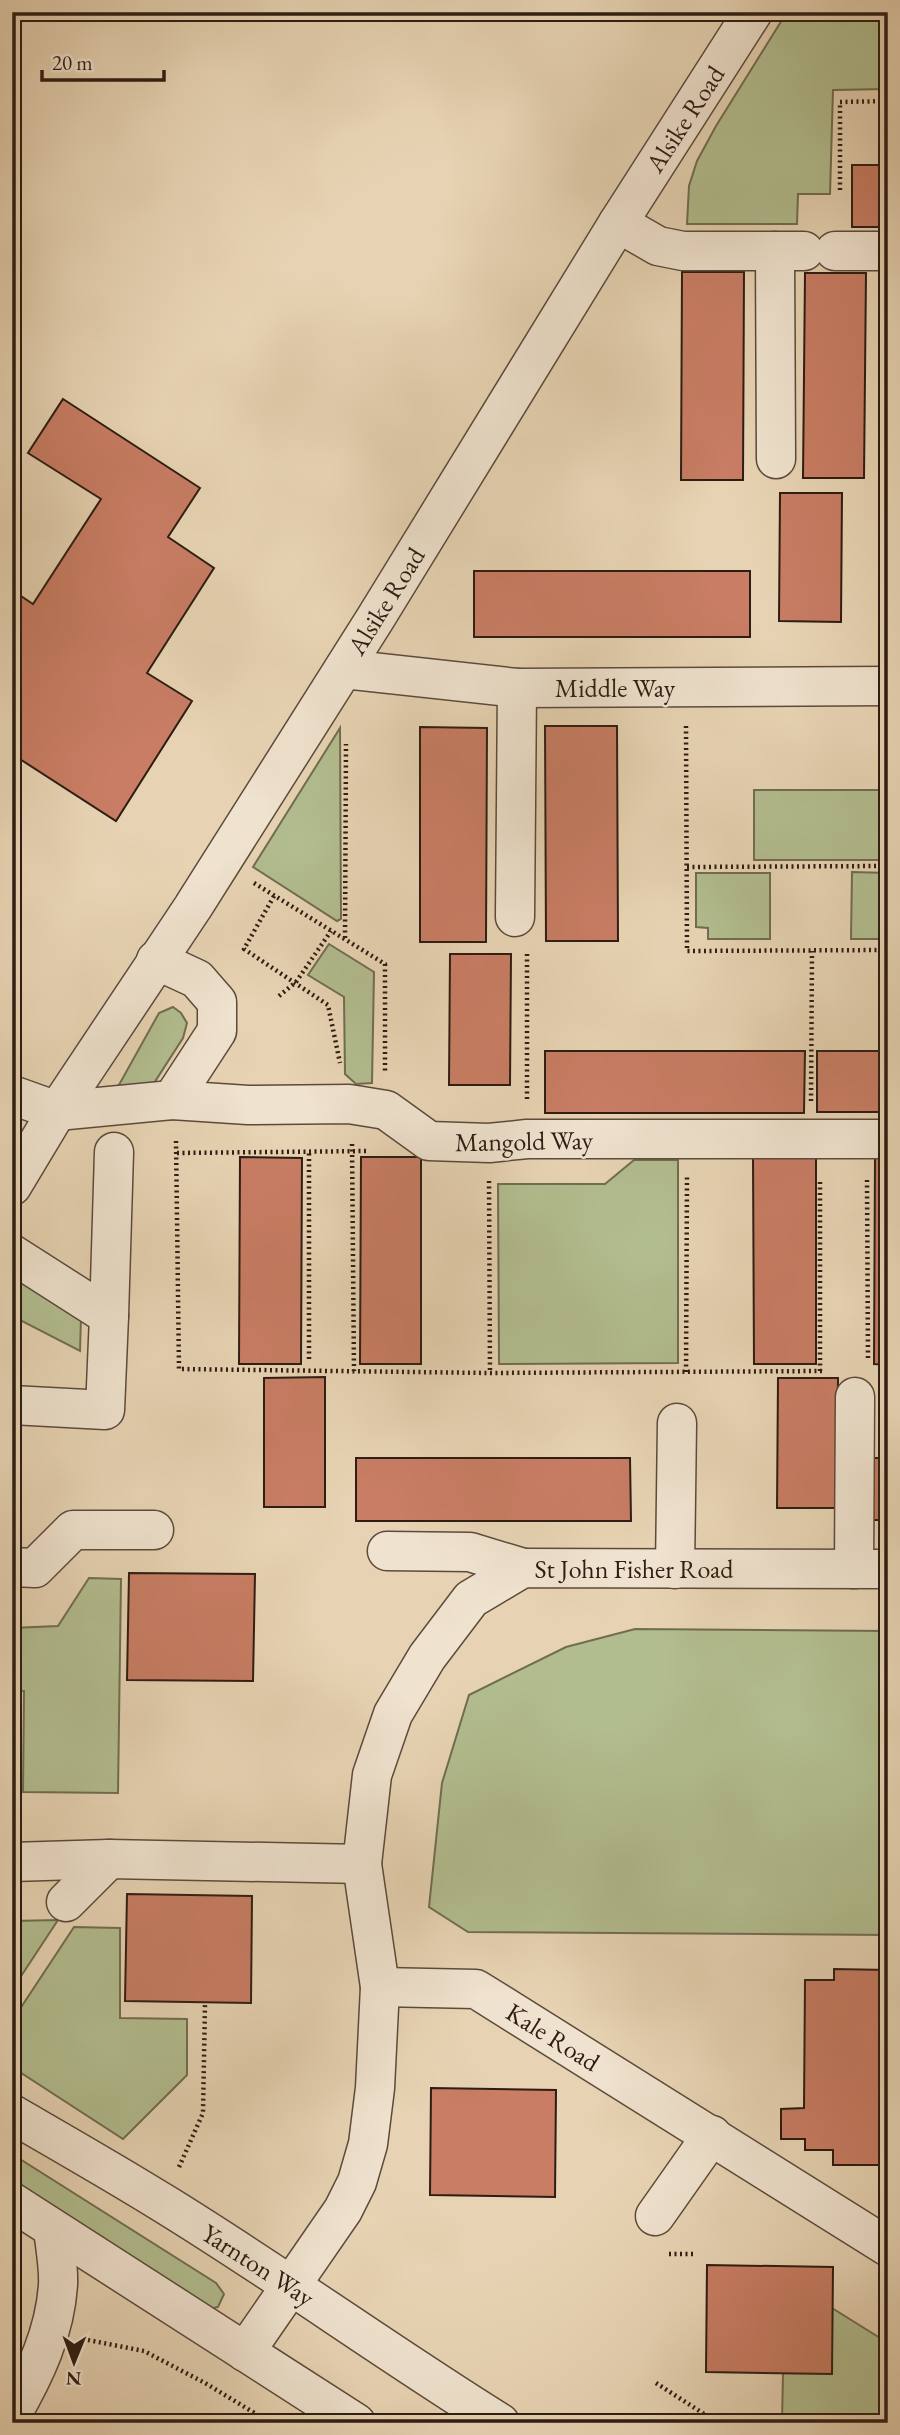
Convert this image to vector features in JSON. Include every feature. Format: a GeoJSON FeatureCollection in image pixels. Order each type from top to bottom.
{"type":"FeatureCollection","features":[{"type":"Feature","properties":{"kind":"street","name":"Alsike Road"},"geometry":{"type":"LineString","coordinates":[[12,1186],[57,1111],[221,863],[344,669],[618,223],[753,12]]}},
{"type":"Feature","properties":{"kind":"street"},"geometry":{"type":"LineString","coordinates":[[618,223],[658,246],[683,251],[888,251]]}},
{"type":"Feature","properties":{"kind":"street"},"geometry":{"type":"LineString","coordinates":[[776,459],[805,251]]}},
{"type":"Feature","properties":{"kind":"street","name":"Middle Way"},"geometry":{"type":"LineString","coordinates":[[344,669],[517,688],[888,685]]}},
{"type":"Feature","properties":{"kind":"street"},"geometry":{"type":"LineString","coordinates":[[517,688],[521,933]]}},
{"type":"Feature","properties":{"kind":"street"},"geometry":{"type":"LineString","coordinates":[[156,960],[197,979],[217,1002],[216,1031],[172,1100]]}},
{"type":"Feature","properties":{"kind":"street"},"geometry":{"type":"LineString","coordinates":[[12,1095],[57,1111]]}},
{"type":"Feature","properties":{"kind":"street","name":"Mangold Way"},"geometry":{"type":"LineString","coordinates":[[57,1111],[172,1100],[248,1105],[349,1104],[386,1110],[429,1141],[489,1143],[527,1139],[877,1140]]}},
{"type":"Feature","properties":{"kind":"street"},"geometry":{"type":"LineString","coordinates":[[12,1405],[105,1410],[114,1152]]}},
{"type":"Feature","properties":{"kind":"street"},"geometry":{"type":"LineString","coordinates":[[12,1254],[109,1316]]}},
{"type":"Feature","properties":{"kind":"street"},"geometry":{"type":"LineString","coordinates":[[852,1380],[871,1569]]}},
{"type":"Feature","properties":{"kind":"street"},"geometry":{"type":"LineString","coordinates":[[675,1569],[677,1423]]}},
{"type":"Feature","properties":{"kind":"street"},"geometry":{"type":"LineString","coordinates":[[12,1567],[35,1568],[73,1530],[154,1530]]}},
{"type":"Feature","properties":{"kind":"street"},"geometry":{"type":"LineString","coordinates":[[387,1551],[470,1552],[523,1568]]}},
{"type":"Feature","properties":{"kind":"street","name":"St John Fisher Road"},"geometry":{"type":"LineString","coordinates":[[245,2352],[344,2210],[357,2182],[368,2144],[375,2088],[380,1987],[362,1864],[372,1775],[393,1714],[427,1657],[471,1599],[523,1568],[871,1569]]}},
{"type":"Feature","properties":{"kind":"street"},"geometry":{"type":"LineString","coordinates":[[12,1862],[109,1858],[362,1864]]}},
{"type":"Feature","properties":{"kind":"street"},"geometry":{"type":"LineString","coordinates":[[66,1902],[109,1858]]}},
{"type":"Feature","properties":{"kind":"street","name":"Kale Road"},"geometry":{"type":"LineString","coordinates":[[380,1987],[476,1989],[888,2248]]}},
{"type":"Feature","properties":{"kind":"street","name":"Yarnton Way"},"geometry":{"type":"LineString","coordinates":[[12,2113],[163,2203],[448,2392],[500,2423]]}},
{"type":"Feature","properties":{"kind":"street"},"geometry":{"type":"LineString","coordinates":[[655,2216],[712,2135]]}},
{"type":"Feature","properties":{"kind":"street"},"geometry":{"type":"LineString","coordinates":[[12,2202],[356,2423]]}},
{"type":"Feature","properties":{"kind":"street"},"geometry":{"type":"LineString","coordinates":[[12,2414],[33,2378],[52,2323],[58,2283],[53,2230]]}},
{"type":"Feature","properties":{"kind":"path"},"geometry":{"type":"LineString","coordinates":[[840,190],[840,102],[888,101]]}},
{"type":"Feature","properties":{"kind":"path"},"geometry":{"type":"LineString","coordinates":[[686,688],[687,951],[888,950]]}},
{"type":"Feature","properties":{"kind":"path"},"geometry":{"type":"LineString","coordinates":[[345,939],[346,738]]}},
{"type":"Feature","properties":{"kind":"path"},"geometry":{"type":"LineString","coordinates":[[221,863],[385,964],[386,1110]]}},
{"type":"Feature","properties":{"kind":"path"},"geometry":{"type":"LineString","coordinates":[[687,867],[888,866]]}},
{"type":"Feature","properties":{"kind":"path"},"geometry":{"type":"LineString","coordinates":[[274,895],[244,949],[328,1006],[349,1104],[353,1152],[354,1371]]}},
{"type":"Feature","properties":{"kind":"path"},"geometry":{"type":"LineString","coordinates":[[279,996],[296,982],[331,931]]}},
{"type":"Feature","properties":{"kind":"path"},"geometry":{"type":"LineString","coordinates":[[521,933],[527,1139]]}},
{"type":"Feature","properties":{"kind":"path"},"geometry":{"type":"LineString","coordinates":[[812,951],[820,1371]]}},
{"type":"Feature","properties":{"kind":"path"},"geometry":{"type":"LineString","coordinates":[[172,1100],[177,1153],[179,1369],[490,1373],[820,1371],[852,1380],[877,1140]]}},
{"type":"Feature","properties":{"kind":"path"},"geometry":{"type":"LineString","coordinates":[[686,1372],[687,1140]]}},
{"type":"Feature","properties":{"kind":"path"},"geometry":{"type":"LineString","coordinates":[[489,1143],[490,1373]]}},
{"type":"Feature","properties":{"kind":"path"},"geometry":{"type":"LineString","coordinates":[[309,1152],[309,1359]]}},
{"type":"Feature","properties":{"kind":"path"},"geometry":{"type":"LineString","coordinates":[[177,1153],[353,1152]]}},
{"type":"Feature","properties":{"kind":"path"},"geometry":{"type":"LineString","coordinates":[[163,2203],[203,2113],[205,2004]]}},
{"type":"Feature","properties":{"kind":"path"},"geometry":{"type":"LineString","coordinates":[[666,2254],[693,2254]]}},
{"type":"Feature","properties":{"kind":"path"},"geometry":{"type":"LineString","coordinates":[[52,2323],[83,2339],[144,2351],[205,2383],[271,2423]]}},
{"type":"Feature","properties":{"kind":"path"},"geometry":{"type":"LineString","coordinates":[[656,2383],[718,2423]]}},
{"type":"Feature","properties":{"kind":"green space"},"geometry":{"type":"Polygon","coordinates":[[[787,12],[888,12],[888,89],[833,90],[830,194],[798,194],[797,224],[687,224],[689,186],[697,161],[787,12]]]}},
{"type":"Feature","properties":{"kind":"green space"},"geometry":{"type":"Polygon","coordinates":[[[340,728],[341,919],[337,921],[253,867],[340,728]]]}},
{"type":"Feature","properties":{"kind":"green space"},"geometry":{"type":"Polygon","coordinates":[[[754,790],[888,790],[888,860],[754,860],[754,790]]]}},
{"type":"Feature","properties":{"kind":"green space"},"geometry":{"type":"Polygon","coordinates":[[[852,872],[888,873],[888,939],[851,939],[852,872]]]}},
{"type":"Feature","properties":{"kind":"green space"},"geometry":{"type":"Polygon","coordinates":[[[696,873],[770,873],[770,939],[708,939],[708,928],[696,927],[696,873]]]}},
{"type":"Feature","properties":{"kind":"green space"},"geometry":{"type":"Polygon","coordinates":[[[329,944],[374,972],[372,1083],[356,1084],[345,1074],[344,997],[308,975],[329,944]]]}},
{"type":"Feature","properties":{"kind":"green space"},"geometry":{"type":"Polygon","coordinates":[[[173,1007],[187,1023],[183,1038],[154,1083],[115,1092],[159,1013],[173,1007]]]}},
{"type":"Feature","properties":{"kind":"green space"},"geometry":{"type":"Polygon","coordinates":[[[634,1160],[678,1160],[678,1363],[499,1364],[498,1184],[605,1184],[634,1160]]]}},
{"type":"Feature","properties":{"kind":"green space"},"geometry":{"type":"Polygon","coordinates":[[[12,1272],[81,1317],[80,1351],[12,1316],[12,1272]]]}},
{"type":"Feature","properties":{"kind":"green space"},"geometry":{"type":"Polygon","coordinates":[[[89,1578],[121,1579],[118,1793],[23,1792],[24,1691],[12,1691],[12,1628],[58,1626],[89,1578]]]}},
{"type":"Feature","properties":{"kind":"green space"},"geometry":{"type":"Polygon","coordinates":[[[635,1629],[888,1631],[886,1935],[468,1932],[429,1907],[442,1783],[469,1695],[566,1647],[635,1629]]]}},
{"type":"Feature","properties":{"kind":"green space"},"geometry":{"type":"Polygon","coordinates":[[[58,1920],[12,1990],[12,1921],[58,1920]]]}},
{"type":"Feature","properties":{"kind":"green space"},"geometry":{"type":"Polygon","coordinates":[[[74,1927],[120,1928],[120,2018],[187,2019],[187,2075],[123,2139],[12,2067],[12,2021],[74,1927]]]}},
{"type":"Feature","properties":{"kind":"green space"},"geometry":{"type":"Polygon","coordinates":[[[12,2154],[216,2283],[224,2294],[218,2307],[206,2310],[12,2188],[12,2154]]]}},
{"type":"Feature","properties":{"kind":"green space"},"geometry":{"type":"Polygon","coordinates":[[[832,2308],[888,2343],[888,2423],[782,2423],[783,2373],[832,2308]]]}},
{"type":"Feature","properties":{"kind":"building"},"geometry":{"type":"Polygon","coordinates":[[[852,165],[888,165],[888,227],[852,227],[852,165]]]}},
{"type":"Feature","properties":{"kind":"building"},"geometry":{"type":"Polygon","coordinates":[[[682,272],[744,272],[743,480],[681,480],[682,272]]]}},
{"type":"Feature","properties":{"kind":"building"},"geometry":{"type":"Polygon","coordinates":[[[805,273],[866,273],[864,478],[803,478],[805,273]]]}},
{"type":"Feature","properties":{"kind":"building"},"geometry":{"type":"Polygon","coordinates":[[[63,399],[200,488],[168,537],[214,568],[147,673],[192,701],[116,821],[12,754],[12,590],[33,604],[101,499],[28,453],[63,399]]]}},
{"type":"Feature","properties":{"kind":"building"},"geometry":{"type":"Polygon","coordinates":[[[780,493],[842,493],[841,622],[779,621],[780,493]]]}},
{"type":"Feature","properties":{"kind":"building"},"geometry":{"type":"Polygon","coordinates":[[[474,571],[750,571],[750,637],[474,637],[474,571]]]}},
{"type":"Feature","properties":{"kind":"building"},"geometry":{"type":"Polygon","coordinates":[[[545,726],[617,726],[618,941],[546,941],[545,726]]]}},
{"type":"Feature","properties":{"kind":"building"},"geometry":{"type":"Polygon","coordinates":[[[420,727],[487,728],[486,942],[420,942],[420,727]]]}},
{"type":"Feature","properties":{"kind":"building"},"geometry":{"type":"Polygon","coordinates":[[[450,954],[511,954],[510,1085],[449,1085],[450,954]]]}},
{"type":"Feature","properties":{"kind":"building"},"geometry":{"type":"Polygon","coordinates":[[[545,1051],[805,1051],[804,1113],[545,1113],[545,1051]]]}},
{"type":"Feature","properties":{"kind":"building"},"geometry":{"type":"Polygon","coordinates":[[[817,1051],[888,1051],[888,1112],[817,1112],[817,1051]]]}},
{"type":"Feature","properties":{"kind":"building"},"geometry":{"type":"Polygon","coordinates":[[[240,1157],[302,1158],[301,1364],[239,1364],[240,1157]]]}},
{"type":"Feature","properties":{"kind":"building"},"geometry":{"type":"Polygon","coordinates":[[[361,1157],[421,1157],[421,1364],[360,1364],[361,1157]]]}},
{"type":"Feature","properties":{"kind":"building"},"geometry":{"type":"Polygon","coordinates":[[[753,1157],[816,1157],[816,1364],[754,1364],[753,1157]]]}},
{"type":"Feature","properties":{"kind":"building"},"geometry":{"type":"Polygon","coordinates":[[[875,1157],[888,1157],[888,1365],[874,1364],[875,1157]]]}},
{"type":"Feature","properties":{"kind":"building"},"geometry":{"type":"Polygon","coordinates":[[[325,1377],[325,1507],[264,1507],[264,1378],[325,1377]]]}},
{"type":"Feature","properties":{"kind":"building"},"geometry":{"type":"Polygon","coordinates":[[[778,1378],[838,1378],[837,1508],[777,1508],[778,1378]]]}},
{"type":"Feature","properties":{"kind":"building"},"geometry":{"type":"Polygon","coordinates":[[[356,1458],[630,1458],[631,1521],[356,1521],[356,1458]]]}},
{"type":"Feature","properties":{"kind":"building"},"geometry":{"type":"Polygon","coordinates":[[[870,1458],[888,1458],[888,1520],[870,1520],[870,1458]]]}},
{"type":"Feature","properties":{"kind":"building"},"geometry":{"type":"Polygon","coordinates":[[[129,1573],[255,1574],[253,1681],[127,1680],[129,1573]]]}},
{"type":"Feature","properties":{"kind":"building"},"geometry":{"type":"Polygon","coordinates":[[[14,1695],[13,1802],[12,1802],[14,1695]]]}},
{"type":"Feature","properties":{"kind":"building"},"geometry":{"type":"Polygon","coordinates":[[[127,1894],[252,1896],[251,2003],[125,2001],[127,1894]]]}},
{"type":"Feature","properties":{"kind":"building"},"geometry":{"type":"Polygon","coordinates":[[[834,1969],[888,1970],[888,1997],[884,1997],[884,2031],[888,2032],[888,2165],[833,2165],[833,2150],[805,2150],[805,2139],[781,2139],[781,2109],[804,2108],[805,1980],[834,1980],[834,1969]]]}},
{"type":"Feature","properties":{"kind":"building"},"geometry":{"type":"Polygon","coordinates":[[[431,2088],[556,2090],[555,2197],[430,2195],[431,2088]]]}},
{"type":"Feature","properties":{"kind":"building"},"geometry":{"type":"Polygon","coordinates":[[[707,2265],[833,2267],[832,2374],[706,2372],[707,2265]]]}}]}
